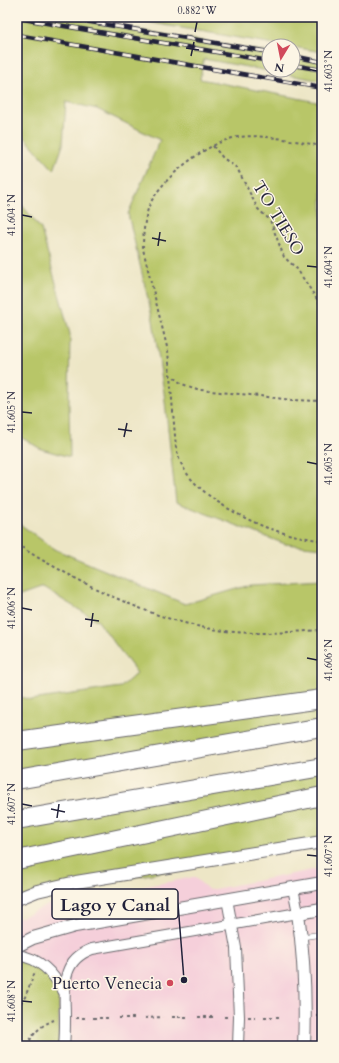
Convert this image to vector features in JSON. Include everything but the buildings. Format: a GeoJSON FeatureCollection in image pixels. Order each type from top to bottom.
{"type":"FeatureCollection","features":[{"type":"Feature","properties":{"kind":"highway"},"geometry":{"type":"LineString","coordinates":[[17,741],[322,699]]}},
{"type":"Feature","properties":{"kind":"highway"},"geometry":{"type":"LineString","coordinates":[[17,780],[322,727]]}},
{"type":"Feature","properties":{"kind":"highway"},"geometry":{"type":"LineString","coordinates":[[17,820],[322,767]]}},
{"type":"Feature","properties":{"kind":"highway"},"geometry":{"type":"LineString","coordinates":[[17,860],[322,796]]}},
{"type":"Feature","properties":{"kind":"street"},"geometry":{"type":"LineString","coordinates":[[17,899],[37,891],[76,882],[322,842]]}},
{"type":"Feature","properties":{"kind":"street"},"geometry":{"type":"LineString","coordinates":[[17,946],[33,938],[75,926],[322,883]]}},
{"type":"Feature","properties":{"kind":"street"},"geometry":{"type":"LineString","coordinates":[[293,888],[302,937],[305,1016],[304,1046]]}},
{"type":"Feature","properties":{"kind":"street"},"geometry":{"type":"LineString","coordinates":[[227,899],[236,956],[239,1017],[238,1046]]}},
{"type":"Feature","properties":{"kind":"street"},"geometry":{"type":"LineString","coordinates":[[64,1046],[64,992],[66,974],[76,959],[84,952],[92,949],[322,909]]}},
{"type":"Feature","properties":{"kind":"street"},"geometry":{"type":"LineString","coordinates":[[17,955],[34,960],[47,968],[53,974],[64,992]]}},
{"type":"Feature","properties":{"kind":"lane"},"geometry":{"type":"LineString","coordinates":[[302,937],[322,934]]}},
{"type":"Feature","properties":{"kind":"path"},"geometry":{"type":"LineString","coordinates":[[318,17],[322,18]]}},
{"type":"Feature","properties":{"kind":"path"},"geometry":{"type":"LineString","coordinates":[[322,146],[268,137],[251,136],[236,137],[204,150],[173,174],[154,197],[148,209],[143,249],[168,351],[176,448],[180,463],[198,486],[210,496],[236,512],[265,526],[284,533],[322,540]]}},
{"type":"Feature","properties":{"kind":"path","name":"TO TIESO"},"geometry":{"type":"LineString","coordinates":[[213,146],[223,158],[237,168],[258,209],[270,220],[284,256],[297,269],[322,307]]}},
{"type":"Feature","properties":{"kind":"path"},"geometry":{"type":"LineString","coordinates":[[169,374],[182,384],[200,390],[292,400],[322,401]]}},
{"type":"Feature","properties":{"kind":"path"},"geometry":{"type":"LineString","coordinates":[[17,544],[32,555],[118,600],[176,622],[225,631],[246,633],[322,630]]}},
{"type":"Feature","properties":{"kind":"path"},"geometry":{"type":"LineString","coordinates":[[17,1008],[25,997],[35,972]]}},
{"type":"Feature","properties":{"kind":"path"},"geometry":{"type":"LineString","coordinates":[[321,1016],[322,1029]]}},
{"type":"Feature","properties":{"kind":"path"},"geometry":{"type":"LineString","coordinates":[[172,1018],[189,1017]]}},
{"type":"Feature","properties":{"kind":"path"},"geometry":{"type":"LineString","coordinates":[[198,1017],[215,1017]]}},
{"type":"Feature","properties":{"kind":"path"},"geometry":{"type":"LineString","coordinates":[[264,1017],[281,1017]]}},
{"type":"Feature","properties":{"kind":"path"},"geometry":{"type":"LineString","coordinates":[[27,1046],[34,1034],[40,1028],[59,1018]]}},
{"type":"Feature","properties":{"kind":"path"},"geometry":{"type":"LineString","coordinates":[[71,1018],[85,1018]]}},
{"type":"Feature","properties":{"kind":"path"},"geometry":{"type":"LineString","coordinates":[[94,1018],[111,1018]]}},
{"type":"Feature","properties":{"kind":"path"},"geometry":{"type":"LineString","coordinates":[[120,1018],[136,1018]]}},
{"type":"Feature","properties":{"kind":"path"},"geometry":{"type":"LineString","coordinates":[[146,1018],[163,1018]]}},
{"type":"Feature","properties":{"kind":"shaded area","name":"Puerto Venecia"},"geometry":{"type":"Polygon","coordinates":[[[322,868],[322,1046],[17,1046],[17,919],[48,905],[194,877],[209,890],[322,868]]]}},
{"type":"Feature","properties":{"kind":"green space"},"geometry":{"type":"Polygon","coordinates":[[[17,17],[61,17],[261,51],[261,70],[204,59],[200,79],[322,103],[322,548],[285,544],[176,502],[164,393],[153,320],[128,214],[160,140],[97,109],[66,102],[63,145],[54,170],[17,129],[17,17]]]}},
{"type":"Feature","properties":{"kind":"green space"},"geometry":{"type":"Polygon","coordinates":[[[118,17],[322,17],[322,52],[301,48],[301,38],[261,38],[261,42],[118,17]]]}},
{"type":"Feature","properties":{"kind":"green space"},"geometry":{"type":"Polygon","coordinates":[[[301,58],[322,62],[322,81],[301,77],[301,58]]]}},
{"type":"Feature","properties":{"kind":"green space"},"geometry":{"type":"Polygon","coordinates":[[[17,199],[41,229],[70,334],[70,457],[41,449],[17,435],[17,199]]]}},
{"type":"Feature","properties":{"kind":"green space"},"geometry":{"type":"Polygon","coordinates":[[[17,522],[54,549],[185,604],[251,585],[322,581],[322,727],[17,780],[17,696],[31,700],[121,687],[137,673],[98,621],[43,588],[17,597],[17,522]]]}},
{"type":"Feature","properties":{"kind":"green space"},"geometry":{"type":"Polygon","coordinates":[[[322,767],[322,842],[17,899],[17,820],[322,767]]]}},
{"type":"Feature","properties":{"kind":"green space"},"geometry":{"type":"Polygon","coordinates":[[[17,959],[33,962],[57,986],[59,998],[59,1046],[17,1046],[17,959]]]}},
{"type":"Feature","properties":{"kind":"railway"},"geometry":{"type":"LineString","coordinates":[[61,17],[261,51]]}},
{"type":"Feature","properties":{"kind":"railway"},"geometry":{"type":"LineString","coordinates":[[17,18],[261,60]]}},
{"type":"Feature","properties":{"kind":"railway"},"geometry":{"type":"LineString","coordinates":[[17,35],[322,88]]}},
{"type":"Feature","properties":{"kind":"railway"},"geometry":{"type":"LineString","coordinates":[[301,58],[322,62]]}},
{"type":"Feature","properties":{"kind":"railway"},"geometry":{"type":"LineString","coordinates":[[301,66],[322,70]]}},
{"type":"Feature","properties":{"kind":"place","name":"Lago y Canal"},"geometry":{"type":"Point","coordinates":[184,980]}},
{"type":"Feature","properties":{"kind":"place","name":"Puerto Venecia"},"geometry":{"type":"Point","coordinates":[170,983]}}]}
